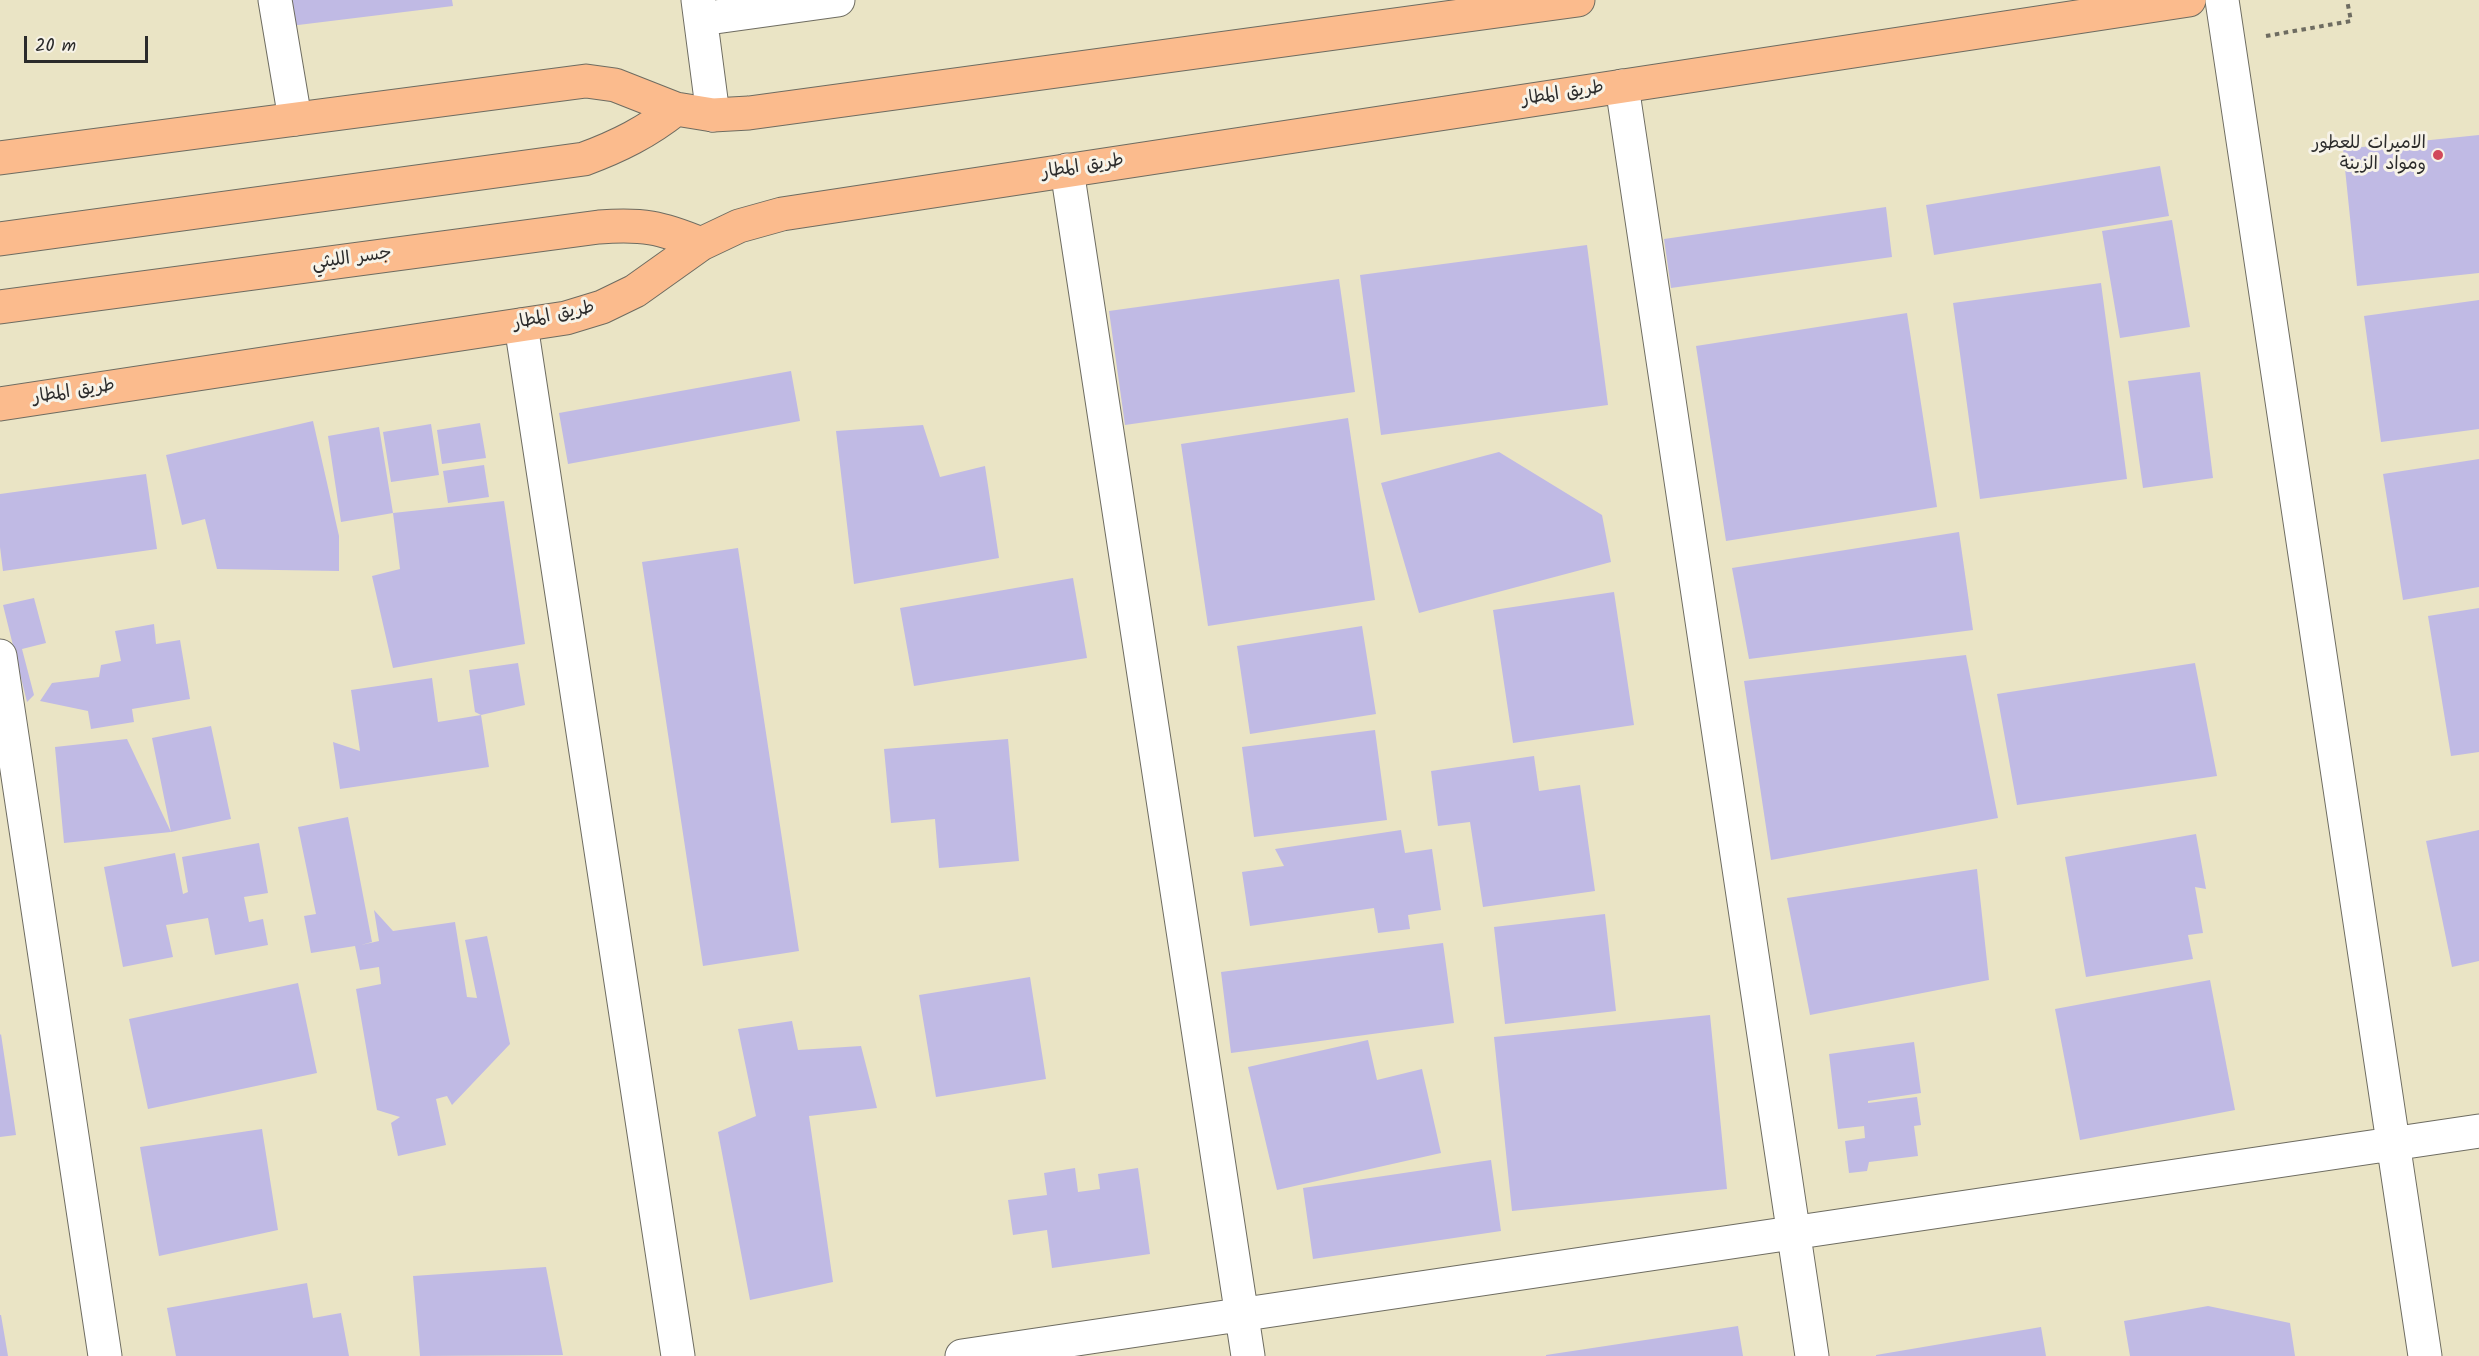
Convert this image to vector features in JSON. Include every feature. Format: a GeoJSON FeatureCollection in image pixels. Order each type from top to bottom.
{"type":"FeatureCollection","features":[{"type":"Feature","properties":{"kind":"highway"},"geometry":{"type":"LineString","coordinates":[[0,158],[586,81],[615,85],[676,109],[713,115],[760,112],[1578,0]]}},
{"type":"Feature","properties":{"kind":"highway","name":"طريق المطار"},"geometry":{"type":"LineString","coordinates":[[0,404],[566,318],[602,308],[635,291],[701,244],[739,226],[782,214],[2189,0]]}},
{"type":"Feature","properties":{"kind":"highway"},"geometry":{"type":"LineString","coordinates":[[0,239],[584,159],[620,146],[651,128],[676,109]]}},
{"type":"Feature","properties":{"kind":"highway","name":"جسر الليثي"},"geometry":{"type":"LineString","coordinates":[[0,308],[599,227],[636,225],[670,231],[701,244]]}},
{"type":"Feature","properties":{"kind":"street"},"geometry":{"type":"LineString","coordinates":[[275,0],[295,119]]}},
{"type":"Feature","properties":{"kind":"street"},"geometry":{"type":"LineString","coordinates":[[713,115],[699,10],[838,0]]}},
{"type":"Feature","properties":{"kind":"street"},"geometry":{"type":"LineString","coordinates":[[2222,0],[2425,1356]]}},
{"type":"Feature","properties":{"kind":"street"},"geometry":{"type":"LineString","coordinates":[[1622,86],[1812,1356]]}},
{"type":"Feature","properties":{"kind":"street"},"geometry":{"type":"LineString","coordinates":[[1067,170],[1248,1356]]}},
{"type":"Feature","properties":{"kind":"street"},"geometry":{"type":"LineString","coordinates":[[521,325],[678,1356]]}},
{"type":"Feature","properties":{"kind":"street"},"geometry":{"type":"LineString","coordinates":[[0,656],[105,1356]]}},
{"type":"Feature","properties":{"kind":"street"},"geometry":{"type":"LineString","coordinates":[[962,1356],[2479,1131]]}},
{"type":"Feature","properties":{"kind":"path"},"geometry":{"type":"LineString","coordinates":[[2286,33],[2351,21],[2347,0]]}},
{"type":"Feature","properties":{"kind":"building"},"geometry":{"type":"Polygon","coordinates":[[[287,0],[452,0],[453,6],[290,26],[287,0]]]}},
{"type":"Feature","properties":{"kind":"building"},"geometry":{"type":"Polygon","coordinates":[[[2479,135],[2479,273],[2357,286],[2343,149],[2479,135]]]}},
{"type":"Feature","properties":{"kind":"building"},"geometry":{"type":"Polygon","coordinates":[[[2160,166],[2169,216],[1934,255],[1926,205],[2160,166]]]}},
{"type":"Feature","properties":{"kind":"building"},"geometry":{"type":"Polygon","coordinates":[[[1886,207],[1892,257],[1671,288],[1664,239],[1886,207]]]}},
{"type":"Feature","properties":{"kind":"building"},"geometry":{"type":"Polygon","coordinates":[[[2172,220],[2190,327],[2120,338],[2102,231],[2172,220]]]}},
{"type":"Feature","properties":{"kind":"building"},"geometry":{"type":"Polygon","coordinates":[[[1587,245],[1608,405],[1381,435],[1360,275],[1587,245]]]}},
{"type":"Feature","properties":{"kind":"building"},"geometry":{"type":"Polygon","coordinates":[[[1339,279],[1355,392],[1125,425],[1109,311],[1339,279]]]}},
{"type":"Feature","properties":{"kind":"building"},"geometry":{"type":"Polygon","coordinates":[[[2101,283],[2127,479],[1980,499],[1953,303],[2101,283]]]}},
{"type":"Feature","properties":{"kind":"building"},"geometry":{"type":"Polygon","coordinates":[[[2479,300],[2479,429],[2381,442],[2364,316],[2479,300]]]}},
{"type":"Feature","properties":{"kind":"building"},"geometry":{"type":"Polygon","coordinates":[[[1907,313],[1937,507],[1726,541],[1696,346],[1907,313]]]}},
{"type":"Feature","properties":{"kind":"building"},"geometry":{"type":"Polygon","coordinates":[[[791,371],[800,421],[568,464],[559,413],[791,371]]]}},
{"type":"Feature","properties":{"kind":"building"},"geometry":{"type":"Polygon","coordinates":[[[2200,372],[2213,478],[2143,488],[2128,381],[2200,372]]]}},
{"type":"Feature","properties":{"kind":"building"},"geometry":{"type":"Polygon","coordinates":[[[1348,418],[1375,600],[1208,626],[1181,444],[1348,418]]]}},
{"type":"Feature","properties":{"kind":"building"},"geometry":{"type":"Polygon","coordinates":[[[313,421],[339,536],[339,571],[217,569],[205,519],[182,525],[166,455],[313,421]]]}},
{"type":"Feature","properties":{"kind":"building"},"geometry":{"type":"Polygon","coordinates":[[[480,423],[486,458],[442,464],[437,430],[480,423]]]}},
{"type":"Feature","properties":{"kind":"building"},"geometry":{"type":"Polygon","coordinates":[[[431,424],[439,475],[391,482],[383,432],[431,424]]]}},
{"type":"Feature","properties":{"kind":"building"},"geometry":{"type":"Polygon","coordinates":[[[923,425],[940,477],[985,466],[999,558],[854,584],[836,431],[923,425]]]}},
{"type":"Feature","properties":{"kind":"building"},"geometry":{"type":"Polygon","coordinates":[[[379,427],[393,513],[341,522],[328,436],[379,427]]]}},
{"type":"Feature","properties":{"kind":"building"},"geometry":{"type":"Polygon","coordinates":[[[1499,452],[1602,515],[1611,562],[1419,613],[1381,483],[1499,452]]]}},
{"type":"Feature","properties":{"kind":"building"},"geometry":{"type":"Polygon","coordinates":[[[2479,459],[2479,587],[2403,600],[2383,474],[2479,459]]]}},
{"type":"Feature","properties":{"kind":"building"},"geometry":{"type":"Polygon","coordinates":[[[484,465],[489,497],[448,503],[443,471],[484,465]]]}},
{"type":"Feature","properties":{"kind":"building"},"geometry":{"type":"Polygon","coordinates":[[[146,474],[157,549],[3,571],[0,547],[0,494],[146,474]]]}},
{"type":"Feature","properties":{"kind":"building"},"geometry":{"type":"Polygon","coordinates":[[[504,501],[525,644],[393,668],[372,576],[400,569],[393,513],[504,501]]]}},
{"type":"Feature","properties":{"kind":"building"},"geometry":{"type":"Polygon","coordinates":[[[1959,532],[1973,630],[1749,659],[1732,568],[1959,532]]]}},
{"type":"Feature","properties":{"kind":"building"},"geometry":{"type":"Polygon","coordinates":[[[738,548],[799,951],[703,966],[642,562],[738,548]]]}},
{"type":"Feature","properties":{"kind":"building"},"geometry":{"type":"Polygon","coordinates":[[[1073,578],[1087,658],[914,686],[900,608],[1073,578]]]}},
{"type":"Feature","properties":{"kind":"building"},"geometry":{"type":"Polygon","coordinates":[[[1614,592],[1634,725],[1513,743],[1493,610],[1614,592]]]}},
{"type":"Feature","properties":{"kind":"building"},"geometry":{"type":"Polygon","coordinates":[[[34,598],[46,643],[22,649],[34,695],[27,702],[3,605],[34,598]]]}},
{"type":"Feature","properties":{"kind":"building"},"geometry":{"type":"Polygon","coordinates":[[[2479,608],[2479,752],[2451,756],[2428,616],[2479,608]]]}},
{"type":"Feature","properties":{"kind":"building"},"geometry":{"type":"Polygon","coordinates":[[[154,624],[156,644],[180,640],[190,699],[132,709],[134,722],[91,729],[88,711],[40,701],[52,683],[99,677],[101,665],[121,661],[115,631],[154,624]]]}},
{"type":"Feature","properties":{"kind":"building"},"geometry":{"type":"Polygon","coordinates":[[[1362,626],[1376,714],[1250,734],[1237,646],[1362,626]]]}},
{"type":"Feature","properties":{"kind":"building"},"geometry":{"type":"Polygon","coordinates":[[[1966,655],[1998,818],[1771,860],[1744,681],[1966,655]]]}},
{"type":"Feature","properties":{"kind":"building"},"geometry":{"type":"Polygon","coordinates":[[[518,663],[525,705],[481,715],[475,712],[469,670],[518,663]]]}},
{"type":"Feature","properties":{"kind":"building"},"geometry":{"type":"Polygon","coordinates":[[[2195,663],[2217,776],[2017,805],[1997,694],[2195,663]]]}},
{"type":"Feature","properties":{"kind":"building"},"geometry":{"type":"Polygon","coordinates":[[[432,678],[438,722],[481,715],[489,767],[340,789],[333,742],[360,751],[351,690],[432,678]]]}},
{"type":"Feature","properties":{"kind":"building"},"geometry":{"type":"Polygon","coordinates":[[[211,726],[231,819],[171,832],[152,738],[211,726]]]}},
{"type":"Feature","properties":{"kind":"building"},"geometry":{"type":"Polygon","coordinates":[[[1375,730],[1387,820],[1254,837],[1242,747],[1375,730]]]}},
{"type":"Feature","properties":{"kind":"building"},"geometry":{"type":"Polygon","coordinates":[[[127,739],[171,832],[64,843],[55,747],[127,739]]]}},
{"type":"Feature","properties":{"kind":"building"},"geometry":{"type":"Polygon","coordinates":[[[1008,739],[1019,861],[939,868],[935,819],[891,823],[884,749],[1008,739]]]}},
{"type":"Feature","properties":{"kind":"building"},"geometry":{"type":"Polygon","coordinates":[[[1534,756],[1539,791],[1580,785],[1595,891],[1483,907],[1470,822],[1438,826],[1431,771],[1534,756]]]}},
{"type":"Feature","properties":{"kind":"building"},"geometry":{"type":"Polygon","coordinates":[[[348,817],[372,942],[361,945],[379,941],[374,910],[393,931],[455,922],[467,997],[477,998],[465,940],[487,936],[510,1044],[452,1105],[447,1096],[436,1099],[446,1145],[398,1156],[391,1123],[400,1117],[377,1110],[356,989],[381,984],[379,967],[360,970],[355,946],[311,953],[304,916],[316,914],[298,827],[348,817]]]}},
{"type":"Feature","properties":{"kind":"building"},"geometry":{"type":"Polygon","coordinates":[[[1401,830],[1405,853],[1432,849],[1441,910],[1408,915],[1410,929],[1378,933],[1374,908],[1250,926],[1242,872],[1284,866],[1275,849],[1401,830]]]}},
{"type":"Feature","properties":{"kind":"building"},"geometry":{"type":"Polygon","coordinates":[[[2479,830],[2479,961],[2452,967],[2426,841],[2479,830]]]}},
{"type":"Feature","properties":{"kind":"building"},"geometry":{"type":"Polygon","coordinates":[[[2196,834],[2206,889],[2195,887],[2203,933],[2188,935],[2193,959],[2086,977],[2065,857],[2196,834]]]}},
{"type":"Feature","properties":{"kind":"building"},"geometry":{"type":"Polygon","coordinates":[[[259,843],[268,893],[244,897],[249,922],[263,919],[268,945],[215,955],[208,918],[166,925],[173,957],[123,967],[104,867],[175,853],[183,894],[188,892],[182,857],[259,843]]]}},
{"type":"Feature","properties":{"kind":"building"},"geometry":{"type":"Polygon","coordinates":[[[1977,869],[1989,980],[1810,1015],[1787,898],[1977,869]]]}},
{"type":"Feature","properties":{"kind":"building"},"geometry":{"type":"Polygon","coordinates":[[[1605,914],[1616,1011],[1505,1024],[1494,927],[1605,914]]]}},
{"type":"Feature","properties":{"kind":"building"},"geometry":{"type":"Polygon","coordinates":[[[1443,943],[1454,1023],[1231,1053],[1221,972],[1443,943]]]}},
{"type":"Feature","properties":{"kind":"building"},"geometry":{"type":"Polygon","coordinates":[[[1030,977],[1046,1079],[936,1097],[919,995],[1030,977]]]}},
{"type":"Feature","properties":{"kind":"building"},"geometry":{"type":"Polygon","coordinates":[[[2210,980],[2235,1110],[2080,1140],[2055,1009],[2210,980]]]}},
{"type":"Feature","properties":{"kind":"building"},"geometry":{"type":"Polygon","coordinates":[[[298,983],[317,1073],[148,1109],[129,1019],[298,983]]]}},
{"type":"Feature","properties":{"kind":"building"},"geometry":{"type":"Polygon","coordinates":[[[1710,1015],[1727,1189],[1512,1211],[1494,1037],[1710,1015]]]}},
{"type":"Feature","properties":{"kind":"building"},"geometry":{"type":"Polygon","coordinates":[[[792,1021],[798,1050],[861,1046],[877,1108],[809,1116],[833,1282],[750,1300],[718,1132],[756,1116],[738,1029],[792,1021]]]}},
{"type":"Feature","properties":{"kind":"building"},"geometry":{"type":"Polygon","coordinates":[[[0,1035],[16,1135],[0,1137],[0,1035]]]}},
{"type":"Feature","properties":{"kind":"building"},"geometry":{"type":"Polygon","coordinates":[[[1368,1040],[1377,1080],[1422,1069],[1441,1153],[1277,1190],[1248,1067],[1368,1040]]]}},
{"type":"Feature","properties":{"kind":"building"},"geometry":{"type":"Polygon","coordinates":[[[1914,1042],[1921,1093],[1868,1101],[1868,1103],[1917,1097],[1921,1125],[1914,1126],[1918,1156],[1869,1162],[1867,1171],[1849,1173],[1845,1141],[1865,1138],[1864,1126],[1838,1129],[1829,1054],[1914,1042]]]}},
{"type":"Feature","properties":{"kind":"building"},"geometry":{"type":"Polygon","coordinates":[[[262,1129],[278,1230],[159,1256],[140,1147],[262,1129]]]}},
{"type":"Feature","properties":{"kind":"building"},"geometry":{"type":"Polygon","coordinates":[[[1491,1160],[1501,1231],[1313,1259],[1303,1188],[1491,1160]]]}},
{"type":"Feature","properties":{"kind":"building"},"geometry":{"type":"Polygon","coordinates":[[[1075,1168],[1078,1192],[1100,1189],[1098,1174],[1138,1168],[1150,1254],[1052,1268],[1047,1230],[1013,1235],[1008,1200],[1047,1195],[1044,1173],[1075,1168]]]}},
{"type":"Feature","properties":{"kind":"building"},"geometry":{"type":"Polygon","coordinates":[[[546,1267],[563,1355],[420,1356],[413,1276],[546,1267]]]}},
{"type":"Feature","properties":{"kind":"building"},"geometry":{"type":"Polygon","coordinates":[[[307,1283],[313,1318],[341,1313],[349,1356],[176,1356],[167,1308],[307,1283]]]}},
{"type":"Feature","properties":{"kind":"building"},"geometry":{"type":"Polygon","coordinates":[[[2208,1306],[2290,1323],[2295,1356],[2130,1356],[2124,1321],[2208,1306]]]}},
{"type":"Feature","properties":{"kind":"building"},"geometry":{"type":"Polygon","coordinates":[[[1,1315],[8,1356],[0,1356],[1,1315]]]}},
{"type":"Feature","properties":{"kind":"building"},"geometry":{"type":"Polygon","coordinates":[[[1738,1326],[1743,1356],[1546,1356],[1546,1355],[1738,1326]]]}},
{"type":"Feature","properties":{"kind":"building"},"geometry":{"type":"Polygon","coordinates":[[[2041,1327],[2046,1356],[1876,1356],[1876,1355],[2041,1327]]]}},
{"type":"Feature","properties":{"kind":"place","name":"الاميرات للعطور ومواد الزينة"},"geometry":{"type":"Point","coordinates":[2438,155]}}]}
